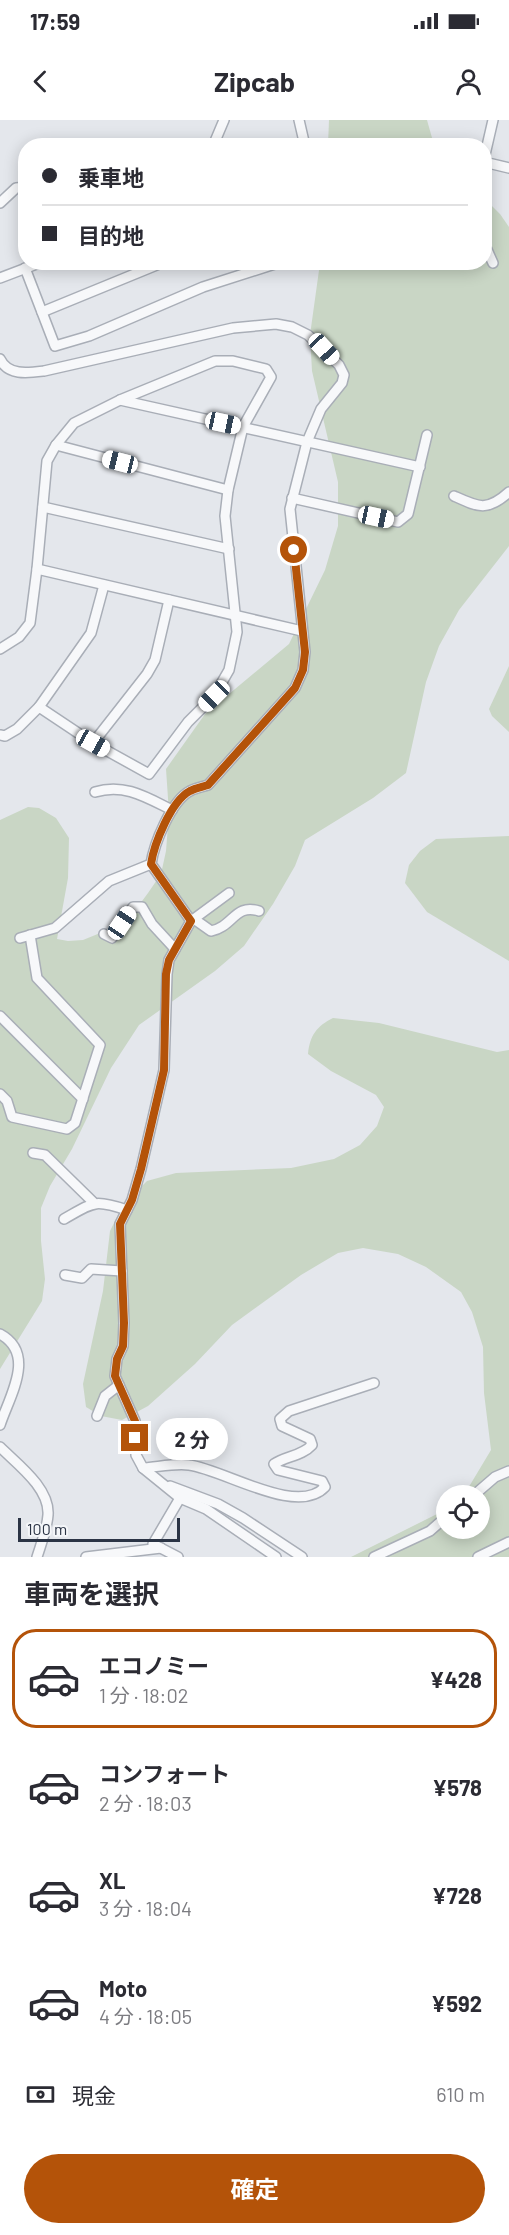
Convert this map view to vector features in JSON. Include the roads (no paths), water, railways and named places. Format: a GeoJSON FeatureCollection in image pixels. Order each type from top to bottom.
{"type":"FeatureCollection","features":[{"type":"Feature","properties":{"kind":"street"},"geometry":{"type":"LineString","coordinates":[[216,138],[224,120]]}},
{"type":"Feature","properties":{"kind":"street"},"geometry":{"type":"LineString","coordinates":[[299,120],[303,138]]}},
{"type":"Feature","properties":{"kind":"street"},"geometry":{"type":"LineString","coordinates":[[489,138],[493,120]]}},
{"type":"Feature","properties":{"kind":"street"},"geometry":{"type":"LineString","coordinates":[[492,163],[509,168]]}},
{"type":"Feature","properties":{"kind":"street"},"geometry":{"type":"LineString","coordinates":[[0,203],[18,188]]}},
{"type":"Feature","properties":{"kind":"street"},"geometry":{"type":"LineString","coordinates":[[0,279],[20,270]]}},
{"type":"Feature","properties":{"kind":"street"},"geometry":{"type":"LineString","coordinates":[[26,270],[55,346],[89,336],[203,287],[256,270]]}},
{"type":"Feature","properties":{"kind":"street"},"geometry":{"type":"LineString","coordinates":[[42,312],[144,270]]}},
{"type":"Feature","properties":{"kind":"street"},"geometry":{"type":"LineString","coordinates":[[0,359],[9,369],[30,373],[233,328],[276,324],[292,327],[308,335],[339,365],[344,375],[342,383],[321,409],[307,442],[290,509],[305,652],[303,670],[295,688],[208,785],[189,791],[176,803],[153,851],[151,864],[193,920],[211,931],[220,929],[240,911],[246,909],[258,911]]}},
{"type":"Feature","properties":{"kind":"street"},"geometry":{"type":"LineString","coordinates":[[0,649],[19,637],[30,623],[38,569],[47,461],[56,445],[74,423],[120,400],[215,361],[233,361],[266,369],[271,377],[243,427],[228,490],[225,516],[237,632],[229,670],[214,696],[188,722],[149,774],[93,743],[39,706]]}},
{"type":"Feature","properties":{"kind":"street"},"geometry":{"type":"LineString","coordinates":[[120,400],[420,467]]}},
{"type":"Feature","properties":{"kind":"street"},"geometry":{"type":"LineString","coordinates":[[292,498],[398,522],[408,514],[427,435]]}},
{"type":"Feature","properties":{"kind":"street"},"geometry":{"type":"LineString","coordinates":[[56,445],[228,490]]}},
{"type":"Feature","properties":{"kind":"street"},"geometry":{"type":"LineString","coordinates":[[454,496],[478,507],[488,506],[501,500],[509,492]]}},
{"type":"Feature","properties":{"kind":"street"},"geometry":{"type":"LineString","coordinates":[[43,507],[229,549]]}},
{"type":"Feature","properties":{"kind":"street"},"geometry":{"type":"LineString","coordinates":[[38,569],[302,631]]}},
{"type":"Feature","properties":{"kind":"street"},"geometry":{"type":"LineString","coordinates":[[0,735],[5,736],[17,729],[39,706],[91,633],[104,585]]}},
{"type":"Feature","properties":{"kind":"street"},"geometry":{"type":"LineString","coordinates":[[93,743],[147,674],[154,660],[169,600]]}},
{"type":"Feature","properties":{"kind":"street"},"geometry":{"type":"LineString","coordinates":[[95,792],[107,788],[138,792],[172,810]]}},
{"type":"Feature","properties":{"kind":"street"},"geometry":{"type":"LineString","coordinates":[[0,1094],[7,1101],[12,1117],[67,1129],[75,1123],[100,1046],[37,978],[25,937],[55,928],[109,881],[151,864]]}},
{"type":"Feature","properties":{"kind":"street"},"geometry":{"type":"LineString","coordinates":[[230,893],[193,920],[169,960],[166,974],[164,1070],[141,1169],[120,1224],[123,1346],[117,1359],[115,1376],[135,1421],[136,1455],[143,1468],[180,1498],[206,1509],[276,1557]]}},
{"type":"Feature","properties":{"kind":"street"},"geometry":{"type":"LineString","coordinates":[[112,939],[133,907],[142,907],[152,924],[175,949]]}},
{"type":"Feature","properties":{"kind":"street"},"geometry":{"type":"LineString","coordinates":[[0,1016],[83,1099]]}},
{"type":"Feature","properties":{"kind":"street"},"geometry":{"type":"LineString","coordinates":[[33,1153],[45,1155],[93,1202],[127,1210]]}},
{"type":"Feature","properties":{"kind":"street"},"geometry":{"type":"LineString","coordinates":[[64,1219],[93,1202]]}},
{"type":"Feature","properties":{"kind":"street"},"geometry":{"type":"LineString","coordinates":[[65,1275],[82,1278],[91,1269],[122,1271]]}},
{"type":"Feature","properties":{"kind":"street"},"geometry":{"type":"LineString","coordinates":[[0,1334],[13,1345],[19,1360],[17,1380],[0,1425]]}},
{"type":"Feature","properties":{"kind":"street"},"geometry":{"type":"LineString","coordinates":[[143,1468],[189,1465],[248,1486],[299,1497],[318,1495],[325,1487],[322,1481],[278,1470],[274,1464],[282,1458],[306,1451],[312,1445],[310,1438],[282,1426],[280,1419],[289,1411],[374,1383]]}},
{"type":"Feature","properties":{"kind":"street"},"geometry":{"type":"LineString","coordinates":[[97,1416],[105,1396],[118,1385]]}},
{"type":"Feature","properties":{"kind":"street"},"geometry":{"type":"LineString","coordinates":[[0,1447],[37,1483],[44,1496],[48,1514],[37,1557]]}},
{"type":"Feature","properties":{"kind":"street"},"geometry":{"type":"LineString","coordinates":[[486,1485],[495,1477],[509,1471]]}},
{"type":"Feature","properties":{"kind":"street"},"geometry":{"type":"LineString","coordinates":[[163,1483],[218,1504],[302,1557]]}},
{"type":"Feature","properties":{"kind":"street"},"geometry":{"type":"LineString","coordinates":[[173,1556],[153,1544],[180,1498]]}},
{"type":"Feature","properties":{"kind":"street"},"geometry":{"type":"LineString","coordinates":[[374,1557],[430,1532],[436,1526]]}},
{"type":"Feature","properties":{"kind":"street"},"geometry":{"type":"LineString","coordinates":[[478,1557],[509,1542]]}},
{"type":"Feature","properties":{"kind":"street"},"geometry":{"type":"LineString","coordinates":[[86,1557],[119,1555],[161,1548]]}}]}
